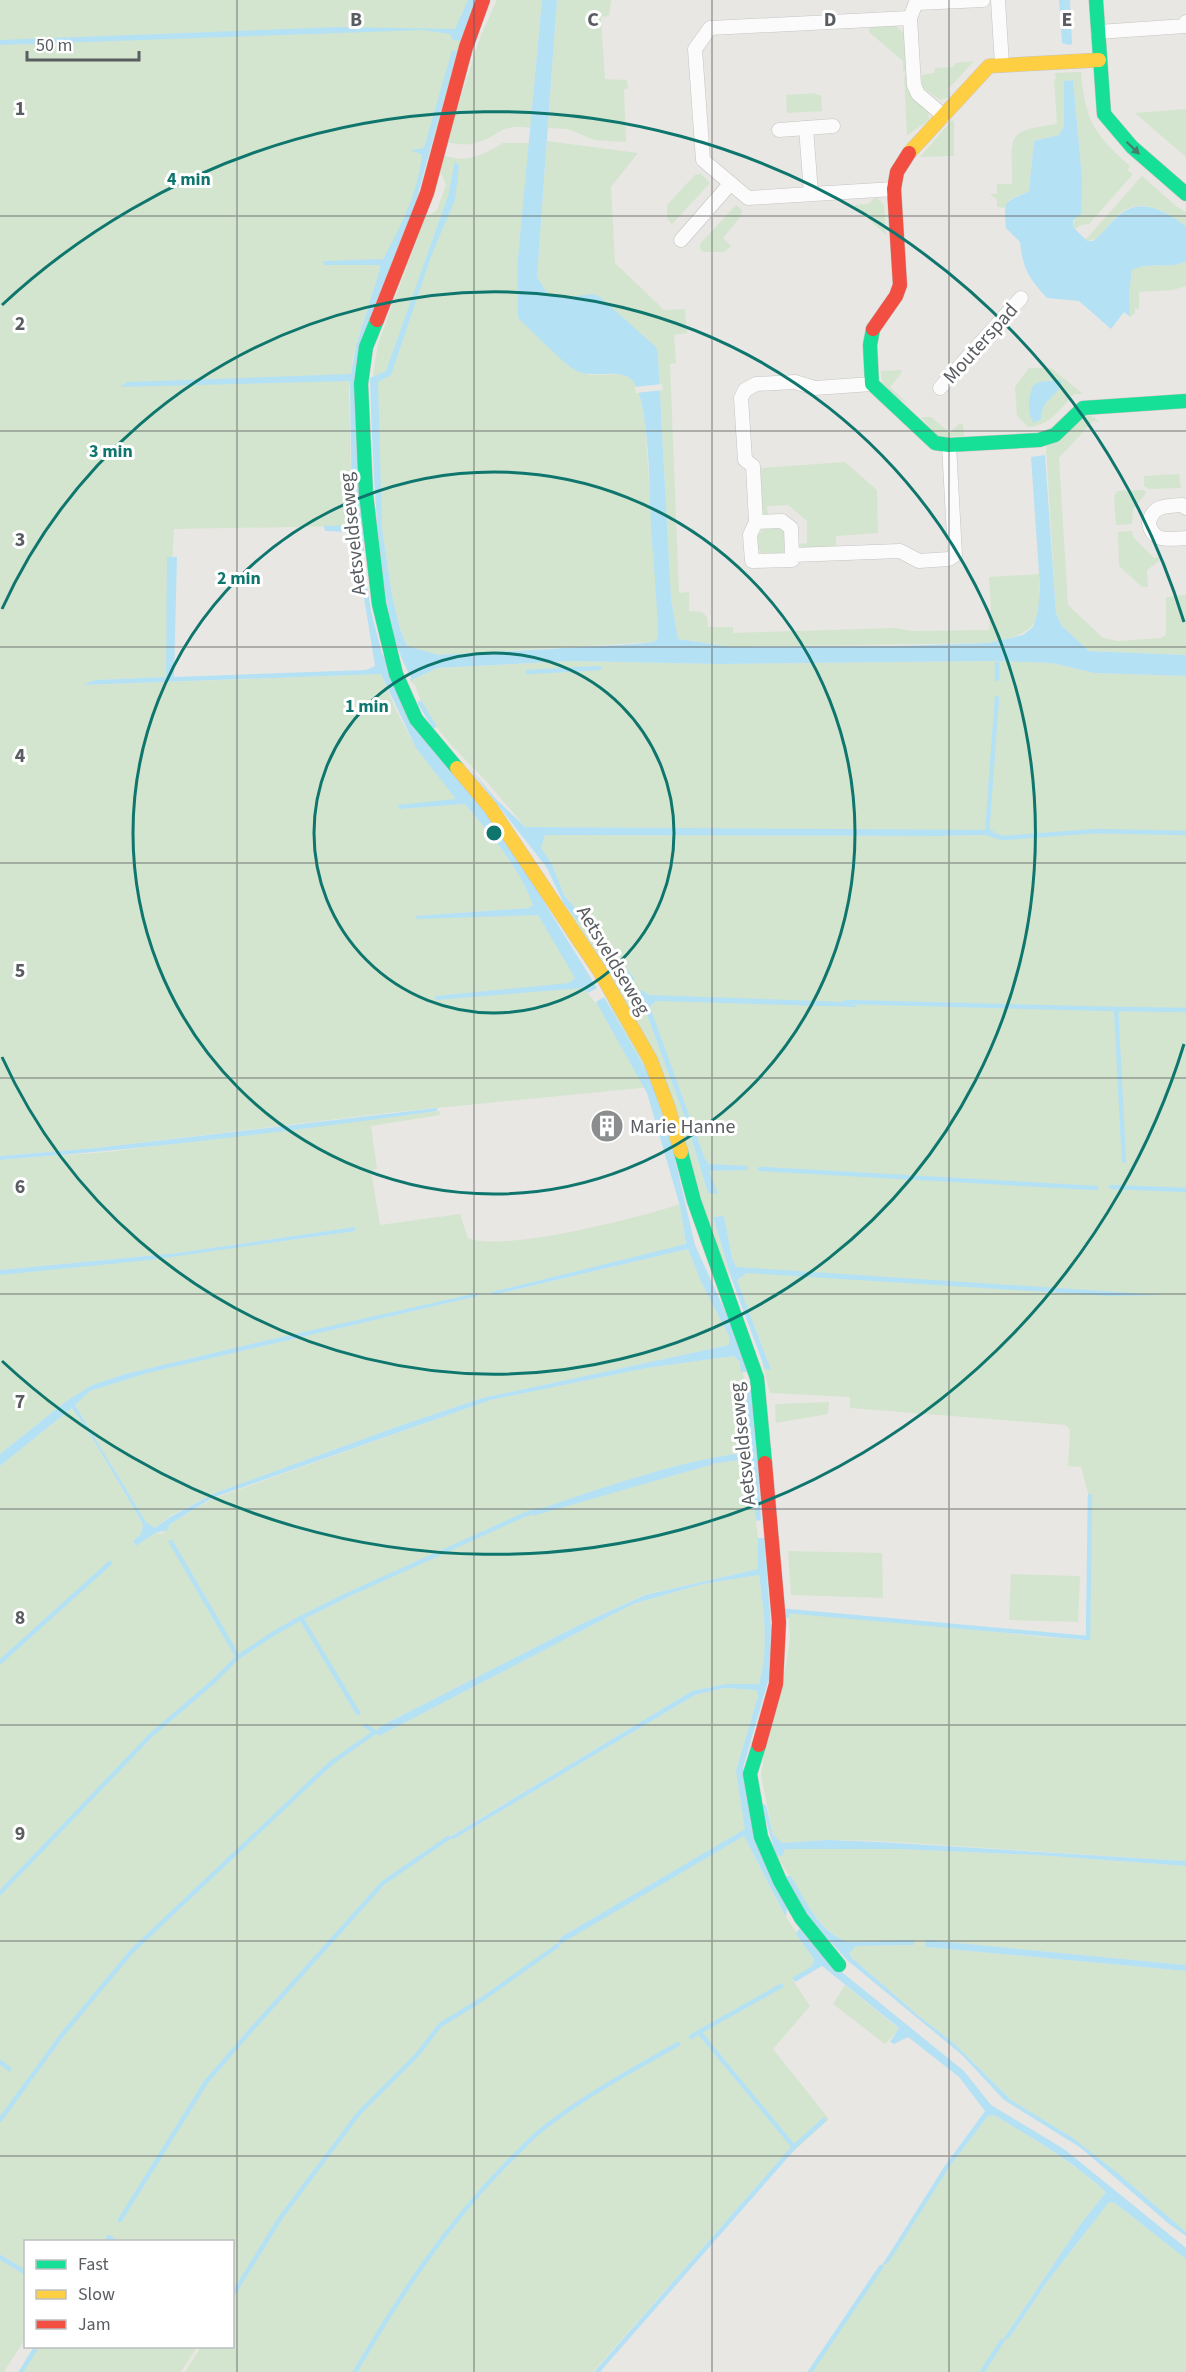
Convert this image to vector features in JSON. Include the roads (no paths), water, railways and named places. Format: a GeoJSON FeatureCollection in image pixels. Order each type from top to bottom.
{"type":"FeatureCollection","features":[{"type":"Feature","properties":{"kind":"street","name":"Aetsveldseweg"},"geometry":{"type":"LineString","coordinates":[[483,0],[466,47],[437,148],[427,193],[366,347],[361,384],[366,494],[378,604],[396,674],[416,719],[490,807],[599,970],[650,1059],[668,1107],[694,1201],[757,1378],[779,1622],[776,1684],[750,1774],[761,1837],[780,1881],[801,1918],[840,1965]]}},
{"type":"Feature","properties":{"kind":"street"},"geometry":{"type":"LineString","coordinates":[[944,116],[916,90],[910,18],[917,2],[983,0]]}},
{"type":"Feature","properties":{"kind":"street"},"geometry":{"type":"LineString","coordinates":[[998,0],[1002,66]]}},
{"type":"Feature","properties":{"kind":"street"},"geometry":{"type":"LineString","coordinates":[[1096,0],[1104,114],[1115,130],[1186,194]]}},
{"type":"Feature","properties":{"kind":"street"},"geometry":{"type":"LineString","coordinates":[[894,189],[748,198],[703,160],[695,49],[710,28],[910,18]]}},
{"type":"Feature","properties":{"kind":"street"},"geometry":{"type":"LineString","coordinates":[[1098,32],[1185,26],[1186,22]]}},
{"type":"Feature","properties":{"kind":"street"},"geometry":{"type":"LineString","coordinates":[[1099,60],[989,66],[904,159],[897,172],[894,189],[900,285],[898,294],[875,323],[871,334],[872,384],[935,443],[949,445],[1039,440],[1055,435],[1083,408],[1186,401]]}},
{"type":"Feature","properties":{"kind":"street"},"geometry":{"type":"LineString","coordinates":[[1103,101],[1186,178]]}},
{"type":"Feature","properties":{"kind":"street"},"geometry":{"type":"LineString","coordinates":[[779,130],[833,126]]}},
{"type":"Feature","properties":{"kind":"street"},"geometry":{"type":"LineString","coordinates":[[806,128],[811,194]]}},
{"type":"Feature","properties":{"kind":"street"},"geometry":{"type":"LineString","coordinates":[[681,240],[730,184]]}},
{"type":"Feature","properties":{"kind":"street","name":"Mouterspad"},"geometry":{"type":"LineString","coordinates":[[940,388],[1021,298]]}},
{"type":"Feature","properties":{"kind":"street"},"geometry":{"type":"LineString","coordinates":[[756,522],[782,521],[791,528],[792,560],[752,561],[750,536],[756,522],[753,466],[745,460],[741,398],[746,390],[756,384],[795,382],[815,388],[872,384]]}},
{"type":"Feature","properties":{"kind":"street"},"geometry":{"type":"LineString","coordinates":[[792,555],[900,550],[919,561],[949,559],[955,555],[949,445]]}},
{"type":"Feature","properties":{"kind":"street"},"geometry":{"type":"LineString","coordinates":[[1186,508],[1182,505],[1157,508],[1149,523],[1152,533],[1157,537],[1162,539],[1186,538]]}},
{"type":"Feature","properties":{"kind":"water"},"geometry":{"type":"Polygon","coordinates":[[[468,0],[478,0],[461,41],[453,40],[450,34],[423,30],[0,45],[0,40],[340,27],[455,29],[468,0]]]}},
{"type":"Feature","properties":{"kind":"water"},"geometry":{"type":"Polygon","coordinates":[[[542,0],[557,0],[537,277],[547,293],[562,298],[593,294],[600,297],[656,347],[671,598],[678,639],[731,647],[897,646],[988,643],[1023,635],[1033,627],[1038,611],[1040,588],[1031,457],[1045,455],[1056,613],[1062,626],[1089,651],[1186,655],[1186,676],[1094,673],[1052,663],[993,661],[718,664],[571,661],[437,668],[410,681],[411,677],[394,636],[383,577],[375,493],[370,378],[386,371],[448,196],[455,161],[459,166],[455,200],[432,254],[391,375],[378,382],[382,528],[392,595],[400,629],[407,646],[439,655],[635,644],[653,642],[658,638],[648,450],[638,391],[627,376],[585,374],[573,369],[518,318],[517,269],[542,0]]]}},
{"type":"Feature","properties":{"kind":"water"},"geometry":{"type":"Polygon","coordinates":[[[1059,0],[1070,0],[1072,44],[1069,45],[1062,43],[1059,0]]]}},
{"type":"Feature","properties":{"kind":"water"},"geometry":{"type":"Polygon","coordinates":[[[452,50],[457,51],[411,220],[360,348],[364,551],[357,551],[357,538],[348,532],[325,531],[324,526],[352,525],[350,381],[120,387],[127,382],[351,374],[356,346],[380,265],[324,265],[323,261],[383,259],[413,196],[422,155],[411,150],[424,148],[452,50]]]}},
{"type":"Feature","properties":{"kind":"water"},"geometry":{"type":"Polygon","coordinates":[[[1073,80],[1082,177],[1081,214],[1073,220],[1073,227],[1087,241],[1093,241],[1126,210],[1143,206],[1170,215],[1186,226],[1186,261],[1173,265],[1138,267],[1132,270],[1129,293],[1130,317],[1124,312],[1111,329],[1079,301],[1047,298],[1028,272],[1020,242],[1006,228],[1005,211],[1008,202],[1029,191],[1034,141],[1059,135],[1064,126],[1064,81],[1073,80]]]}},
{"type":"Feature","properties":{"kind":"water"},"geometry":{"type":"Polygon","coordinates":[[[1062,381],[1060,386],[1044,406],[1041,419],[1034,423],[1029,405],[1033,386],[1039,382],[1062,381]]]}},
{"type":"Feature","properties":{"kind":"water"},"geometry":{"type":"Polygon","coordinates":[[[167,557],[177,557],[174,677],[366,670],[375,666],[360,573],[365,573],[371,611],[382,654],[512,850],[597,988],[588,993],[583,988],[436,1000],[435,996],[569,983],[575,978],[538,915],[417,919],[415,916],[529,908],[533,905],[512,865],[465,804],[400,809],[397,805],[456,799],[416,748],[381,674],[83,685],[95,680],[166,677],[167,557]]]}},
{"type":"Feature","properties":{"kind":"water"},"geometry":{"type":"Polygon","coordinates":[[[466,764],[496,799],[525,827],[996,830],[983,835],[940,836],[545,835],[541,848],[552,864],[564,895],[635,979],[630,984],[564,904],[547,868],[466,764]]]}},
{"type":"Feature","properties":{"kind":"water"},"geometry":{"type":"Polygon","coordinates":[[[642,990],[649,995],[846,1002],[859,1007],[656,1001],[650,1007],[705,1159],[709,1164],[747,1166],[748,1170],[709,1171],[718,1194],[708,1193],[685,1118],[644,1007],[637,994],[642,990]]]}},
{"type":"Feature","properties":{"kind":"water"},"geometry":{"type":"Polygon","coordinates":[[[604,997],[649,1075],[671,1142],[695,1245],[740,1344],[749,1372],[741,1372],[740,1361],[733,1356],[647,1368],[491,1400],[212,1498],[169,1525],[168,1530],[155,1533],[136,1546],[133,1541],[141,1534],[143,1524],[72,1408],[0,1466],[0,1454],[65,1402],[92,1385],[125,1374],[477,1293],[478,1296],[148,1373],[90,1391],[75,1405],[146,1522],[155,1528],[170,1517],[215,1493],[482,1398],[729,1345],[729,1336],[702,1284],[688,1249],[493,1295],[492,1292],[686,1244],[680,1206],[647,1093],[596,1002],[604,997]]]}},
{"type":"Feature","properties":{"kind":"water"},"geometry":{"type":"Polygon","coordinates":[[[437,1108],[437,1111],[274,1132],[109,1151],[0,1160],[0,1156],[96,1148],[437,1108]]]}},
{"type":"Feature","properties":{"kind":"water"},"geometry":{"type":"Polygon","coordinates":[[[724,1216],[732,1258],[736,1267],[1164,1295],[1109,1296],[747,1273],[737,1280],[771,1370],[765,1369],[732,1280],[713,1217],[724,1216]]]}},
{"type":"Feature","properties":{"kind":"water"},"geometry":{"type":"Polygon","coordinates":[[[355,1227],[356,1231],[150,1260],[0,1275],[0,1270],[177,1253],[355,1227]]]}},
{"type":"Feature","properties":{"kind":"water"},"geometry":{"type":"Polygon","coordinates":[[[745,1390],[754,1390],[761,1520],[756,1521],[748,1459],[717,1463],[533,1516],[537,1510],[642,1475],[697,1461],[750,1452],[745,1390]]]}},
{"type":"Feature","properties":{"kind":"water"},"geometry":{"type":"Polygon","coordinates":[[[758,1538],[764,1538],[771,1628],[769,1678],[743,1768],[787,1908],[786,1917],[744,1836],[557,1946],[561,1937],[745,1829],[736,1771],[758,1696],[756,1690],[724,1688],[695,1695],[454,1839],[448,1838],[692,1691],[726,1684],[759,1684],[765,1643],[759,1575],[703,1584],[633,1604],[379,1736],[375,1732],[381,1726],[579,1625],[645,1595],[758,1569],[758,1538]]]}},
{"type":"Feature","properties":{"kind":"water"},"geometry":{"type":"Polygon","coordinates":[[[761,1803],[766,1805],[773,1835],[782,1843],[827,1840],[880,1842],[1186,1861],[1186,1866],[1037,1855],[899,1849],[785,1849],[782,1856],[776,1856],[761,1803]]]}},
{"type":"Feature","properties":{"kind":"water"},"geometry":{"type":"Polygon","coordinates":[[[785,1876],[791,1876],[814,1915],[839,1938],[849,1942],[914,1940],[914,1945],[856,1946],[849,1953],[920,2017],[955,2044],[1011,2100],[1073,2138],[1186,2232],[1186,2236],[1081,2148],[1004,2100],[961,2054],[848,1961],[804,1913],[785,1876]]]}},
{"type":"Feature","properties":{"kind":"water"},"geometry":{"type":"Polygon","coordinates":[[[799,1928],[827,1960],[964,2071],[991,2105],[1064,2149],[1186,2248],[1186,2259],[1115,2203],[1109,2202],[1047,2282],[1009,2338],[1002,2341],[1080,2225],[1106,2192],[1066,2160],[994,2115],[988,2116],[950,2166],[889,2262],[881,2267],[944,2167],[985,2111],[959,2077],[908,2037],[894,2044],[890,2042],[899,2028],[822,1966],[795,1982],[792,1978],[812,1966],[814,1959],[796,1934],[799,1928]]]}},
{"type":"Feature","properties":{"kind":"water"},"geometry":{"type":"Polygon","coordinates":[[[926,1940],[1186,1965],[1186,1971],[925,1947],[926,1940]]]}},
{"type":"Feature","properties":{"kind":"waterway"},"geometry":{"type":"LineString","coordinates":[[997,664],[997,679]]}},
{"type":"Feature","properties":{"kind":"waterway"},"geometry":{"type":"LineString","coordinates":[[528,672],[599,668]]}},
{"type":"Feature","properties":{"kind":"waterway"},"geometry":{"type":"LineString","coordinates":[[997,698],[987,833],[1003,838],[1097,831],[1186,833]]}},
{"type":"Feature","properties":{"kind":"waterway"},"geometry":{"type":"LineString","coordinates":[[420,703],[434,726]]}},
{"type":"Feature","properties":{"kind":"waterway"},"geometry":{"type":"LineString","coordinates":[[846,1002],[1116,1009]]}},
{"type":"Feature","properties":{"kind":"waterway"},"geometry":{"type":"LineString","coordinates":[[1124,1161],[1116,1009],[1186,1010]]}},
{"type":"Feature","properties":{"kind":"waterway"},"geometry":{"type":"LineString","coordinates":[[760,1169],[1096,1188]]}},
{"type":"Feature","properties":{"kind":"waterway"},"geometry":{"type":"LineString","coordinates":[[1111,1187],[1186,1190]]}},
{"type":"Feature","properties":{"kind":"waterway"},"geometry":{"type":"LineString","coordinates":[[787,1616],[787,1611],[1088,1638],[1090,1496]]}},
{"type":"Feature","properties":{"kind":"waterway"},"geometry":{"type":"LineString","coordinates":[[358,1713],[301,1618],[526,1514],[540,1510]]}},
{"type":"Feature","properties":{"kind":"waterway"},"geometry":{"type":"LineString","coordinates":[[0,1893],[151,1735],[213,1682],[238,1657],[171,1542]]}},
{"type":"Feature","properties":{"kind":"waterway"},"geometry":{"type":"LineString","coordinates":[[0,1662],[110,1563]]}},
{"type":"Feature","properties":{"kind":"waterway"},"geometry":{"type":"LineString","coordinates":[[238,1657],[301,1618]]}},
{"type":"Feature","properties":{"kind":"waterway"},"geometry":{"type":"LineString","coordinates":[[0,2120],[62,2035],[132,1951],[331,1763],[375,1732],[366,1726]]}},
{"type":"Feature","properties":{"kind":"waterway"},"geometry":{"type":"LineString","coordinates":[[120,2220],[206,2082],[383,1883],[448,1838]]}},
{"type":"Feature","properties":{"kind":"waterway"},"geometry":{"type":"LineString","coordinates":[[234,2293],[281,2217],[359,2113],[417,2055],[440,2025],[481,2000],[557,1946]]}},
{"type":"Feature","properties":{"kind":"waterway"},"geometry":{"type":"LineString","coordinates":[[699,2032],[781,1986]]}},
{"type":"Feature","properties":{"kind":"waterway"},"geometry":{"type":"LineString","coordinates":[[691,2037],[699,2032],[794,2147],[824,2120]]}},
{"type":"Feature","properties":{"kind":"waterway"},"geometry":{"type":"LineString","coordinates":[[355,2372],[425,2263],[464,2211],[507,2163],[540,2131],[573,2107],[678,2044]]}},
{"type":"Feature","properties":{"kind":"waterway"},"geometry":{"type":"LineString","coordinates":[[0,2062],[9,2069]]}},
{"type":"Feature","properties":{"kind":"waterway"},"geometry":{"type":"LineString","coordinates":[[597,2372],[794,2147]]}},
{"type":"Feature","properties":{"kind":"waterway"},"geometry":{"type":"LineString","coordinates":[[107,2240],[109,2237],[113,2240]]}},
{"type":"Feature","properties":{"kind":"waterway"},"geometry":{"type":"LineString","coordinates":[[0,2257],[24,2272]]}},
{"type":"Feature","properties":{"kind":"waterway"},"geometry":{"type":"LineString","coordinates":[[810,2372],[881,2267]]}},
{"type":"Feature","properties":{"kind":"waterway"},"geometry":{"type":"LineString","coordinates":[[982,2372],[1002,2341]]}},
{"type":"Feature","properties":{"kind":"waterway"},"geometry":{"type":"LineString","coordinates":[[21,2372],[36,2348]]}},
{"type":"Feature","properties":{"kind":"place","name":"Marie Hanne"},"geometry":{"type":"Point","coordinates":[607,1126]}}]}
